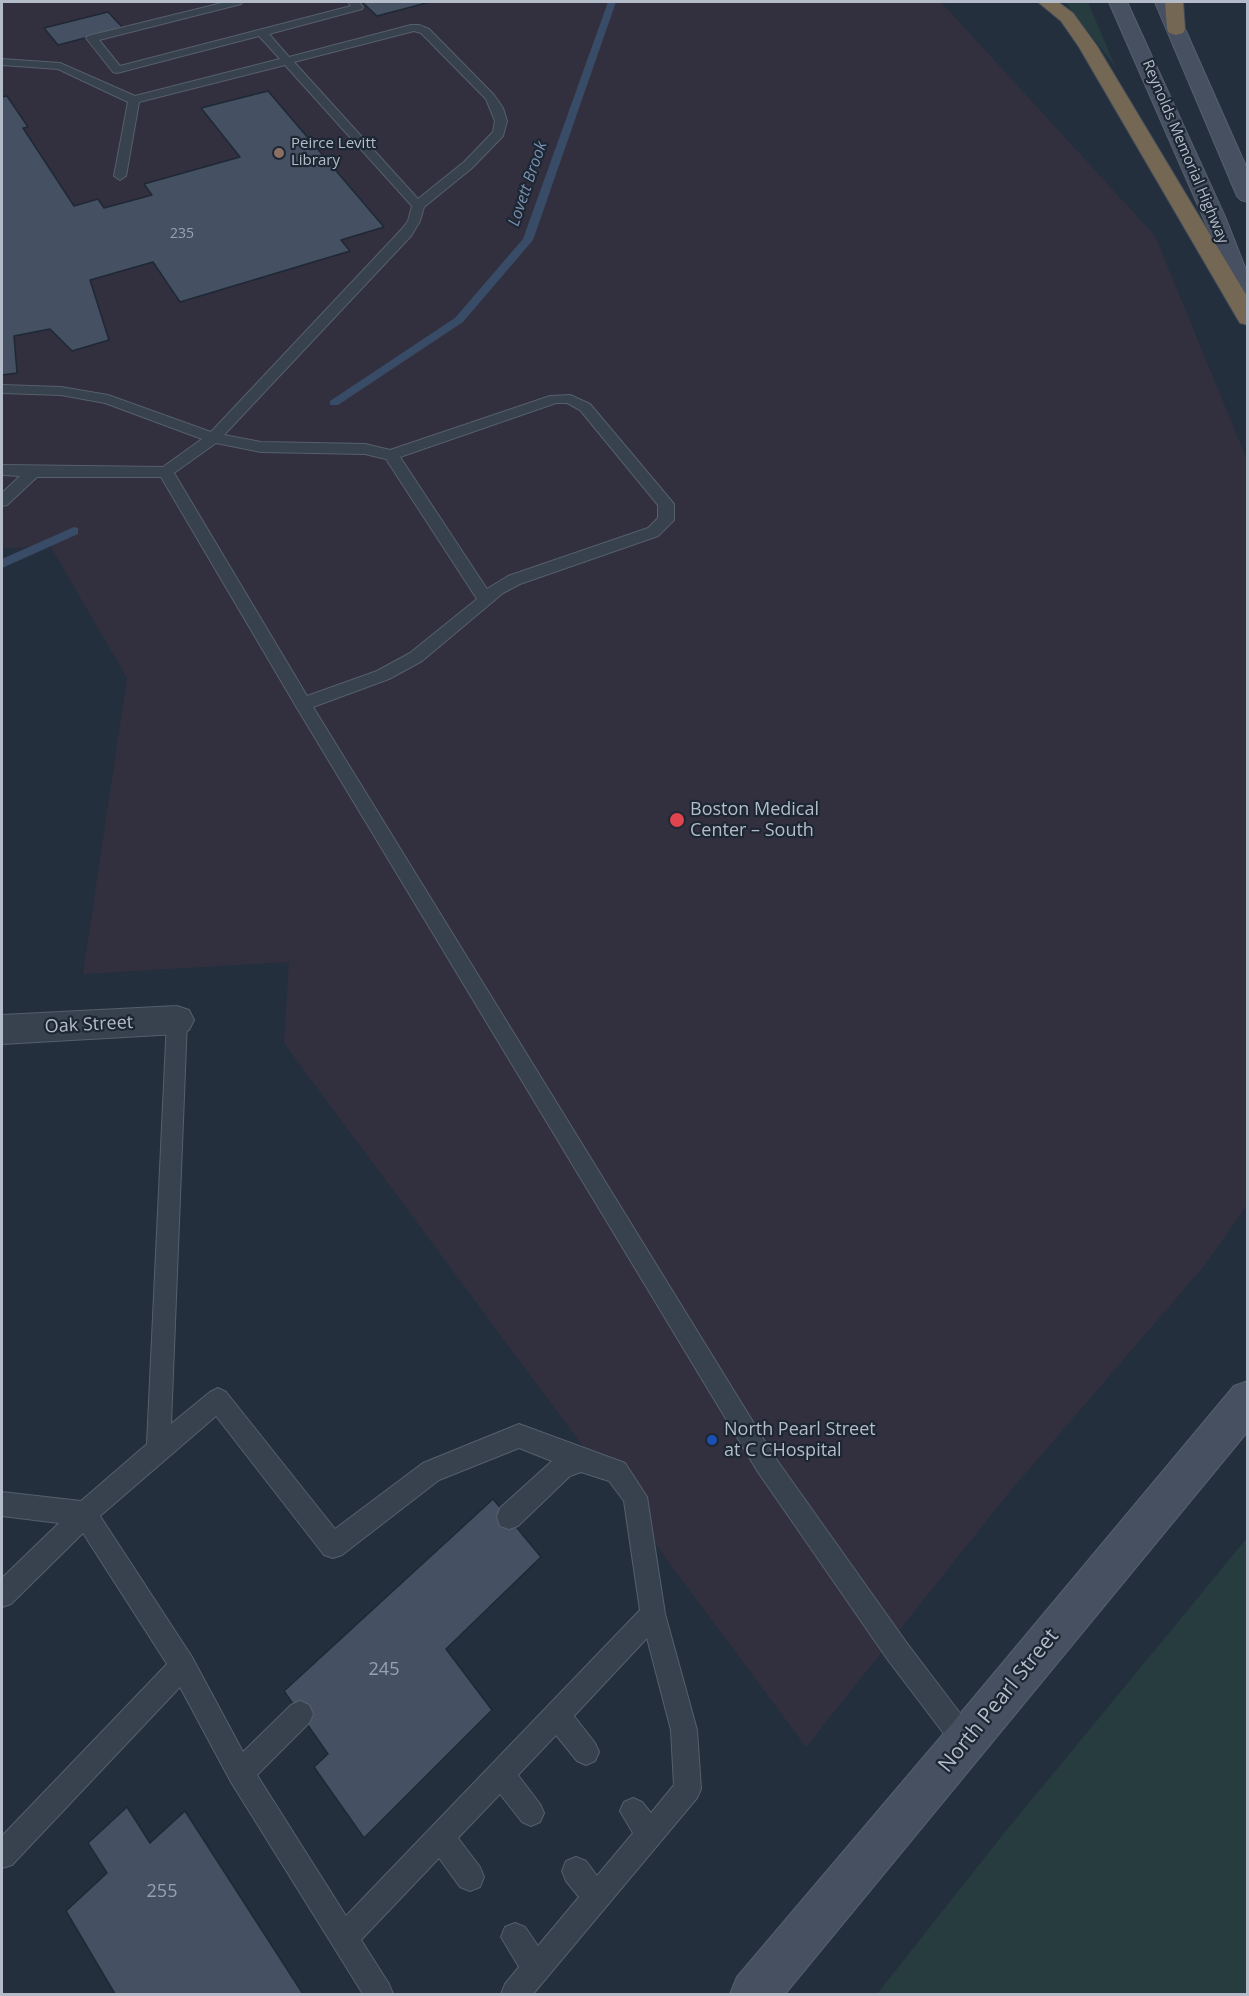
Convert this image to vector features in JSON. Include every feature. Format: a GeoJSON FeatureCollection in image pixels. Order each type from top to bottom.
{"type":"FeatureCollection","features":[{"type":"Feature","properties":{"kind":"highway"},"geometry":{"type":"LineString","coordinates":[[1047,2],[1066,16],[1089,46],[1248,318]]}},
{"type":"Feature","properties":{"kind":"highway"},"geometry":{"type":"LineString","coordinates":[[1174,2],[1176,28]]}},
{"type":"Feature","properties":{"kind":"main road","name":"Reynolds Memorial Highway"},"geometry":{"type":"LineString","coordinates":[[1118,2],[1215,219],[1248,305]]}},
{"type":"Feature","properties":{"kind":"main road"},"geometry":{"type":"LineString","coordinates":[[1164,2],[1248,196]]}},
{"type":"Feature","properties":{"kind":"main road","name":"North Pearl Street"},"geometry":{"type":"LineString","coordinates":[[754,1995],[966,1742],[1246,1400]]}},
{"type":"Feature","properties":{"kind":"street","name":"Oak Street"},"geometry":{"type":"LineString","coordinates":[[2,1030],[177,1020]]}},
{"type":"Feature","properties":{"kind":"lane"},"geometry":{"type":"LineString","coordinates":[[237,2],[92,38],[117,70],[358,7],[353,2]]}},
{"type":"Feature","properties":{"kind":"lane"},"geometry":{"type":"LineString","coordinates":[[2,62],[60,66],[134,100],[287,62],[414,27],[425,31],[490,97],[501,121],[499,133],[468,165],[418,206],[414,221],[406,233],[213,438],[166,472],[2,470]]}},
{"type":"Feature","properties":{"kind":"lane"},"geometry":{"type":"LineString","coordinates":[[261,32],[418,206]]}},
{"type":"Feature","properties":{"kind":"lane"},"geometry":{"type":"LineString","coordinates":[[120,176],[134,100]]}},
{"type":"Feature","properties":{"kind":"lane"},"geometry":{"type":"LineString","coordinates":[[2,389],[61,391],[108,399],[213,438],[261,447],[365,449],[391,454],[555,399],[570,399],[585,407],[666,504],[666,520],[653,532],[514,580],[497,590],[416,657],[383,675],[303,704]]}},
{"type":"Feature","properties":{"kind":"lane"},"geometry":{"type":"LineString","coordinates":[[391,454],[486,600]]}},
{"type":"Feature","properties":{"kind":"lane"},"geometry":{"type":"LineString","coordinates":[[2,501],[33,472]]}},
{"type":"Feature","properties":{"kind":"lane"},"geometry":{"type":"LineString","coordinates":[[166,472],[303,704],[766,1464],[897,1651],[966,1742]]}},
{"type":"Feature","properties":{"kind":"lane"},"geometry":{"type":"LineString","coordinates":[[158,1449],[177,1020]]}},
{"type":"Feature","properties":{"kind":"lane"},"geometry":{"type":"LineString","coordinates":[[2,1595],[85,1514],[158,1449],[218,1400],[333,1546],[431,1471],[519,1436],[616,1471],[635,1497],[653,1614],[684,1730],[688,1789],[515,1995]]}},
{"type":"Feature","properties":{"kind":"lane"},"geometry":{"type":"LineString","coordinates":[[508,1517],[562,1468],[581,1460]]}},
{"type":"Feature","properties":{"kind":"lane"},"geometry":{"type":"LineString","coordinates":[[2,1504],[85,1514]]}},
{"type":"Feature","properties":{"kind":"lane"},"geometry":{"type":"LineString","coordinates":[[85,1514],[183,1666],[240,1773],[379,1995]]}},
{"type":"Feature","properties":{"kind":"lane"},"geometry":{"type":"LineString","coordinates":[[343,1939],[653,1614]]}},
{"type":"Feature","properties":{"kind":"lane"},"geometry":{"type":"LineString","coordinates":[[2,1855],[183,1666]]}},
{"type":"Feature","properties":{"kind":"lane"},"geometry":{"type":"LineString","coordinates":[[240,1773],[300,1714]]}},
{"type":"Feature","properties":{"kind":"lane"},"geometry":{"type":"LineString","coordinates":[[557,1715],[586,1752]]}},
{"type":"Feature","properties":{"kind":"lane"},"geometry":{"type":"LineString","coordinates":[[501,1774],[531,1813]]}},
{"type":"Feature","properties":{"kind":"lane"},"geometry":{"type":"LineString","coordinates":[[633,1811],[650,1834]]}},
{"type":"Feature","properties":{"kind":"lane"},"geometry":{"type":"LineString","coordinates":[[440,1837],[470,1876]]}},
{"type":"Feature","properties":{"kind":"lane"},"geometry":{"type":"LineString","coordinates":[[576,1871],[597,1898]]}},
{"type":"Feature","properties":{"kind":"lane"},"geometry":{"type":"LineString","coordinates":[[515,1937],[537,1969]]}},
{"type":"Feature","properties":{"kind":"shaded area","name":"Boston Medical Center – South"},"geometry":{"type":"Polygon","coordinates":[[[2,2],[941,2],[1155,236],[1247,460],[1247,1205],[1204,1266],[1011,1490],[806,1747],[284,1043],[289,962],[83,974],[127,678],[51,547],[2,548],[2,2]]]}},
{"type":"Feature","properties":{"kind":"green space"},"geometry":{"type":"Polygon","coordinates":[[[1065,2],[1088,2],[1115,66],[1065,2]]]}},
{"type":"Feature","properties":{"kind":"green space"},"geometry":{"type":"Polygon","coordinates":[[[1247,1538],[1247,1994],[877,1994],[1001,1837],[1247,1538]]]}},
{"type":"Feature","properties":{"kind":"building"},"geometry":{"type":"Polygon","coordinates":[[[362,2],[430,2],[377,16],[362,2]]]}},
{"type":"Feature","properties":{"kind":"building"},"geometry":{"type":"Polygon","coordinates":[[[108,12],[123,28],[58,45],[44,28],[108,12]]]}},
{"type":"Feature","properties":{"kind":"building"},"geometry":{"type":"Polygon","coordinates":[[[268,91],[384,227],[341,240],[350,251],[180,302],[153,262],[90,280],[109,340],[72,351],[50,329],[14,336],[17,373],[2,375],[2,97],[7,96],[28,127],[23,128],[74,206],[98,199],[104,208],[152,195],[144,184],[240,157],[201,108],[268,91]]]}},
{"type":"Feature","properties":{"kind":"building"},"geometry":{"type":"Polygon","coordinates":[[[493,1499],[541,1557],[446,1649],[492,1710],[364,1838],[314,1767],[328,1754],[284,1691],[493,1499]]]}},
{"type":"Feature","properties":{"kind":"building"},"geometry":{"type":"Polygon","coordinates":[[[127,1807],[150,1843],[185,1811],[303,1994],[115,1994],[66,1911],[107,1873],[88,1843],[127,1807]]]}},
{"type":"Feature","properties":{"kind":"waterway","name":"Lovett Brook"},"geometry":{"type":"LineString","coordinates":[[334,403],[459,320],[528,240],[612,2]]}},
{"type":"Feature","properties":{"kind":"waterway","name":"Lovett Brook"},"geometry":{"type":"LineString","coordinates":[[2,564],[74,531]]}},
{"type":"Feature","properties":{"kind":"place","name":"Peirce Levitt Library"},"geometry":{"type":"Point","coordinates":[279,153]}},
{"type":"Feature","properties":{"kind":"place","name":"Boston Medical Center – South"},"geometry":{"type":"Point","coordinates":[677,820]}},
{"type":"Feature","properties":{"kind":"place","name":"North Pearl Street at C CHospital"},"geometry":{"type":"Point","coordinates":[712,1440]}}]}
